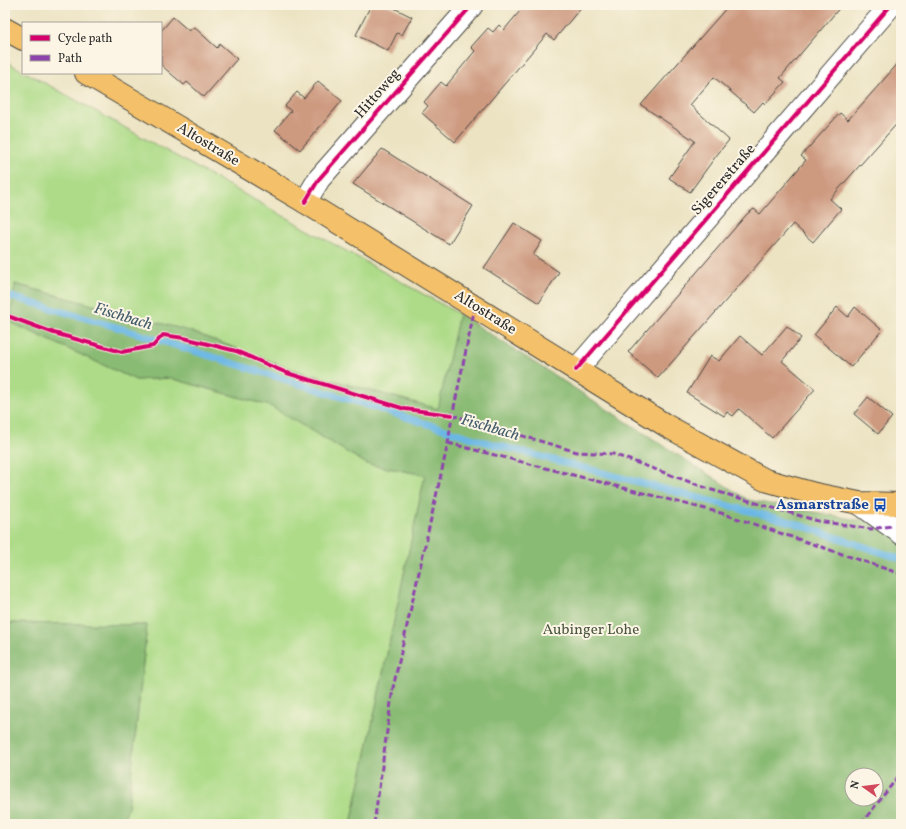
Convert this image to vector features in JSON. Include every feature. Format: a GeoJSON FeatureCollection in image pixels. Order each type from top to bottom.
{"type":"FeatureCollection","features":[{"type":"Feature","properties":{"kind":"main road"},"geometry":{"type":"LineString","coordinates":[[5,29],[22,38]]}},
{"type":"Feature","properties":{"kind":"main road","name":"Altostraße"},"geometry":{"type":"LineString","coordinates":[[88,74],[305,202],[667,426],[765,480],[815,494],[859,503],[901,504]]}},
{"type":"Feature","properties":{"kind":"street","name":"Hittoweg"},"geometry":{"type":"LineString","coordinates":[[305,202],[319,179],[472,5]]}},
{"type":"Feature","properties":{"kind":"street","name":"Sigererstraße"},"geometry":{"type":"LineString","coordinates":[[576,370],[891,5]]}},
{"type":"Feature","properties":{"kind":"street"},"geometry":{"type":"LineString","coordinates":[[859,503],[901,533]]}},
{"type":"Feature","properties":{"kind":"green space"},"geometry":{"type":"Polygon","coordinates":[[[5,61],[22,70],[22,74],[29,74],[459,314],[439,409],[294,370],[189,331],[15,284],[10,322],[136,380],[170,378],[270,406],[367,464],[425,475],[351,824],[122,824],[128,806],[147,625],[5,623],[5,61]]]}},
{"type":"Feature","properties":{"kind":"green space","name":"Aubinger Lohe"},"geometry":{"type":"Polygon","coordinates":[[[15,284],[189,331],[294,370],[438,409],[459,314],[748,500],[857,520],[901,516],[901,824],[351,824],[425,475],[367,464],[270,406],[170,378],[136,380],[10,322],[15,284]]]}},
{"type":"Feature","properties":{"kind":"green space"},"geometry":{"type":"Polygon","coordinates":[[[5,623],[147,625],[128,806],[122,824],[5,824],[5,623]]]}},
{"type":"Feature","properties":{"kind":"building"},"geometry":{"type":"Polygon","coordinates":[[[371,5],[388,5],[412,17],[402,35],[397,33],[388,51],[356,35],[371,5]]]}},
{"type":"Feature","properties":{"kind":"building"},"geometry":{"type":"Polygon","coordinates":[[[525,5],[583,5],[554,40],[547,34],[455,142],[422,113],[428,106],[424,102],[441,82],[446,86],[475,51],[471,47],[488,28],[493,32],[499,25],[504,30],[525,5]]]}},
{"type":"Feature","properties":{"kind":"building"},"geometry":{"type":"Polygon","coordinates":[[[729,5],[842,5],[780,78],[785,82],[765,104],[763,102],[754,112],[714,77],[690,105],[729,140],[690,192],[669,178],[695,141],[641,105],[729,5]]]}},
{"type":"Feature","properties":{"kind":"building"},"geometry":{"type":"Polygon","coordinates":[[[173,17],[189,31],[194,27],[217,48],[220,44],[237,59],[204,97],[187,82],[184,85],[162,66],[162,30],[173,17]]]}},
{"type":"Feature","properties":{"kind":"building"},"geometry":{"type":"Polygon","coordinates":[[[901,60],[901,119],[830,199],[841,209],[813,242],[793,224],[658,378],[628,352],[747,214],[754,209],[760,214],[806,160],[801,156],[840,113],[848,120],[901,60]]]}},
{"type":"Feature","properties":{"kind":"building"},"geometry":{"type":"Polygon","coordinates":[[[318,81],[342,101],[300,150],[275,130],[291,111],[285,106],[297,92],[304,98],[318,81]]]}},
{"type":"Feature","properties":{"kind":"building"},"geometry":{"type":"Polygon","coordinates":[[[382,149],[473,206],[449,244],[353,184],[382,149]]]}},
{"type":"Feature","properties":{"kind":"building"},"geometry":{"type":"Polygon","coordinates":[[[514,223],[542,241],[533,255],[559,272],[539,303],[484,268],[514,223]]]}},
{"type":"Feature","properties":{"kind":"building"},"geometry":{"type":"Polygon","coordinates":[[[837,307],[848,317],[855,307],[882,330],[851,367],[814,335],[837,307]]]}},
{"type":"Feature","properties":{"kind":"building"},"geometry":{"type":"Polygon","coordinates":[[[787,326],[801,338],[782,361],[815,389],[772,438],[739,409],[733,416],[727,412],[724,416],[687,393],[710,356],[719,361],[740,336],[762,355],[787,326]]]}},
{"type":"Feature","properties":{"kind":"building"},"geometry":{"type":"Polygon","coordinates":[[[868,397],[892,417],[878,434],[854,414],[868,397]]]}},
{"type":"Feature","properties":{"kind":"waterway","name":"Fischbach"},"geometry":{"type":"LineString","coordinates":[[5,295],[123,329],[485,442],[791,522],[901,559]]}},
{"type":"Feature","properties":{"kind":"marked path"},"geometry":{"type":"LineString","coordinates":[[374,824],[393,688],[448,443],[475,307]]}},
{"type":"Feature","properties":{"kind":"marked path"},"geometry":{"type":"LineString","coordinates":[[452,415],[577,452],[613,454],[712,490],[818,521],[871,529],[891,526]]}},
{"type":"Feature","properties":{"kind":"marked path"},"geometry":{"type":"LineString","coordinates":[[448,443],[721,513],[901,574]]}},
{"type":"Feature","properties":{"kind":"marked path"},"geometry":{"type":"LineString","coordinates":[[861,824],[901,773]]}},
{"type":"Feature","properties":{"kind":"cycle path"},"geometry":{"type":"LineString","coordinates":[[305,202],[319,179],[472,5]]}},
{"type":"Feature","properties":{"kind":"cycle path"},"geometry":{"type":"LineString","coordinates":[[576,370],[891,5]]}},
{"type":"Feature","properties":{"kind":"cycle path"},"geometry":{"type":"LineString","coordinates":[[5,315],[54,333],[122,352],[153,346],[163,335],[184,338],[236,351],[287,373],[405,409],[452,415]]}},
{"type":"Feature","properties":{"kind":"place","name":"Asmarstraße"},"geometry":{"type":"Point","coordinates":[880,505]}}]}
